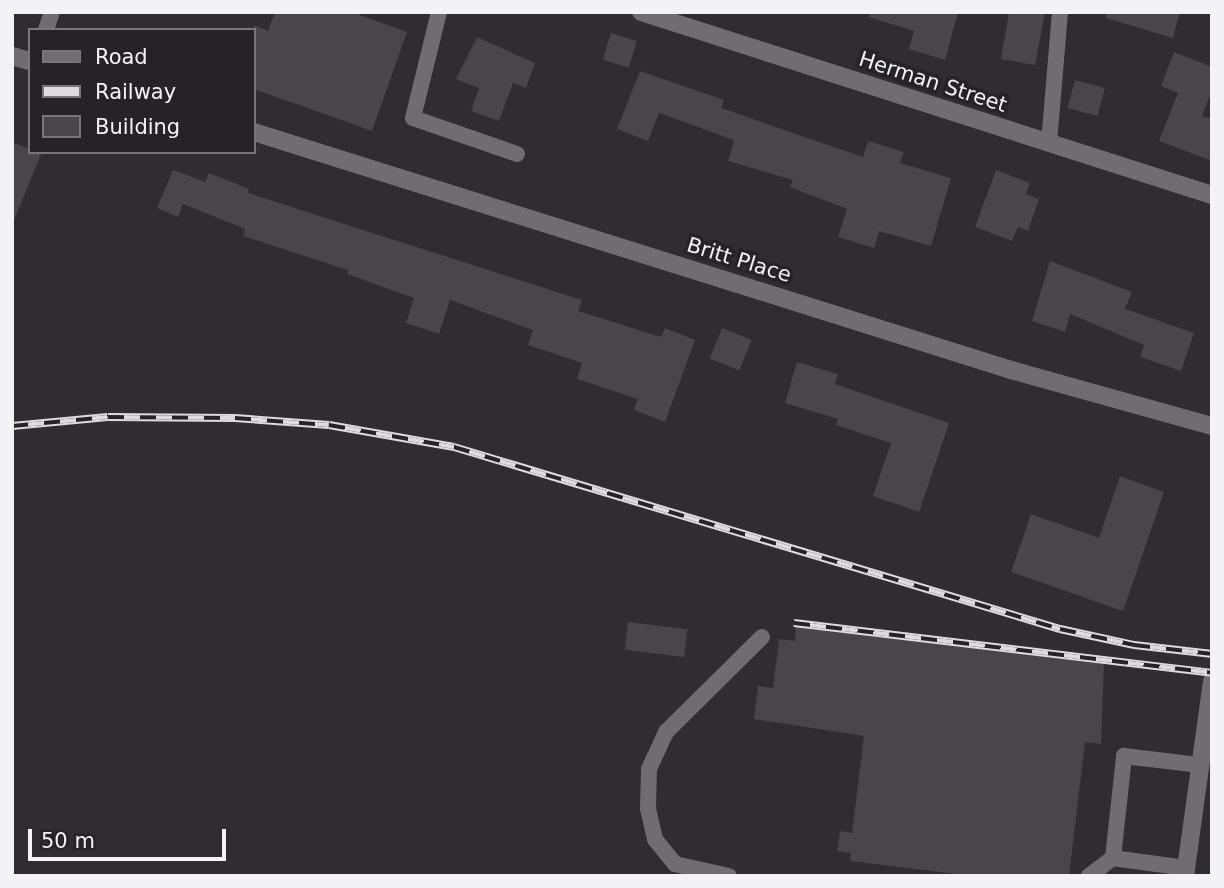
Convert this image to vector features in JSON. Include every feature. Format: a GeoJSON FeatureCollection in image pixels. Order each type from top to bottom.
{"type":"FeatureCollection","features":[{"type":"Feature","properties":{"kind":"street","name":"Herman Street"},"geometry":{"type":"LineString","coordinates":[[641,12],[1212,195]]}},
{"type":"Feature","properties":{"kind":"street","name":"Britt Place"},"geometry":{"type":"LineString","coordinates":[[256,133],[1011,370],[1212,426]]}},
{"type":"Feature","properties":{"kind":"street"},"geometry":{"type":"LineString","coordinates":[[1185,872],[1212,681]]}},
{"type":"Feature","properties":{"kind":"lane"},"geometry":{"type":"LineString","coordinates":[[439,12],[413,118],[517,154]]}},
{"type":"Feature","properties":{"kind":"lane"},"geometry":{"type":"LineString","coordinates":[[1049,142],[1060,12]]}},
{"type":"Feature","properties":{"kind":"lane"},"geometry":{"type":"LineString","coordinates":[[729,876],[675,864],[656,839],[648,809],[649,769],[666,732],[762,637]]}},
{"type":"Feature","properties":{"kind":"lane"},"geometry":{"type":"LineString","coordinates":[[1113,859],[1124,756],[1200,765]]}},
{"type":"Feature","properties":{"kind":"lane"},"geometry":{"type":"LineString","coordinates":[[1089,876],[1113,859],[1185,872]]}},
{"type":"Feature","properties":{"kind":"building"},"geometry":{"type":"Polygon","coordinates":[[[275,12],[352,12],[407,32],[372,131],[256,90],[254,25],[268,31],[275,12]]]}},
{"type":"Feature","properties":{"kind":"building"},"geometry":{"type":"Polygon","coordinates":[[[869,12],[958,12],[945,60],[909,49],[914,31],[869,17],[869,12]]]}},
{"type":"Feature","properties":{"kind":"building"},"geometry":{"type":"Polygon","coordinates":[[[1009,12],[1045,12],[1035,65],[1001,59],[1009,12]]]}},
{"type":"Feature","properties":{"kind":"building"},"geometry":{"type":"Polygon","coordinates":[[[1107,12],[1180,12],[1173,38],[1106,18],[1107,12]]]}},
{"type":"Feature","properties":{"kind":"building"},"geometry":{"type":"Polygon","coordinates":[[[611,33],[637,41],[629,68],[603,60],[611,33]]]}},
{"type":"Feature","properties":{"kind":"building"},"geometry":{"type":"Polygon","coordinates":[[[477,37],[535,63],[526,88],[513,83],[499,121],[471,111],[479,88],[456,79],[477,37]]]}},
{"type":"Feature","properties":{"kind":"building"},"geometry":{"type":"Polygon","coordinates":[[[1174,52],[1212,67],[1212,90],[1202,116],[1212,119],[1212,161],[1159,141],[1178,93],[1161,86],[1174,52]]]}},
{"type":"Feature","properties":{"kind":"building"},"geometry":{"type":"Polygon","coordinates":[[[640,71],[724,100],[721,108],[863,157],[868,141],[904,152],[900,163],[951,178],[931,246],[879,231],[874,248],[838,237],[847,209],[790,187],[793,180],[728,161],[734,140],[659,113],[648,141],[617,129],[640,71]]]}},
{"type":"Feature","properties":{"kind":"building"},"geometry":{"type":"Polygon","coordinates":[[[1075,80],[1105,88],[1097,116],[1067,108],[1075,80]]]}},
{"type":"Feature","properties":{"kind":"building"},"geometry":{"type":"Polygon","coordinates":[[[12,142],[28,149],[28,154],[41,154],[12,222],[12,142]]]}},
{"type":"Feature","properties":{"kind":"building"},"geometry":{"type":"Polygon","coordinates":[[[173,170],[205,182],[209,173],[249,189],[248,193],[582,300],[578,311],[661,337],[665,328],[695,340],[665,422],[634,410],[638,399],[577,379],[582,363],[528,345],[533,330],[450,300],[439,334],[406,323],[414,298],[347,274],[348,270],[243,236],[245,229],[183,204],[178,217],[157,208],[173,170]]]}},
{"type":"Feature","properties":{"kind":"building"},"geometry":{"type":"Polygon","coordinates":[[[996,170],[1030,183],[1026,194],[1039,199],[1028,231],[1018,227],[1012,241],[975,227],[996,170]]]}},
{"type":"Feature","properties":{"kind":"building"},"geometry":{"type":"Polygon","coordinates":[[[1050,261],[1132,292],[1125,309],[1194,333],[1181,371],[1140,357],[1144,345],[1070,314],[1065,332],[1032,321],[1050,261]]]}},
{"type":"Feature","properties":{"kind":"building"},"geometry":{"type":"Polygon","coordinates":[[[722,328],[752,340],[739,371],[710,359],[722,328]]]}},
{"type":"Feature","properties":{"kind":"building"},"geometry":{"type":"Polygon","coordinates":[[[797,362],[838,374],[835,384],[949,423],[919,512],[873,496],[891,443],[836,425],[838,419],[785,403],[797,362]]]}},
{"type":"Feature","properties":{"kind":"building"},"geometry":{"type":"Polygon","coordinates":[[[1120,476],[1164,492],[1123,611],[1011,572],[1031,514],[1099,538],[1120,476]]]}},
{"type":"Feature","properties":{"kind":"building"},"geometry":{"type":"Polygon","coordinates":[[[628,622],[688,629],[684,657],[625,650],[628,622]]]}},
{"type":"Feature","properties":{"kind":"building"},"geometry":{"type":"Polygon","coordinates":[[[796,626],[1104,664],[1101,744],[1085,742],[1069,876],[972,876],[850,861],[851,853],[837,851],[840,831],[852,833],[864,736],[754,719],[758,686],[773,688],[779,639],[795,641],[796,626]]]}},
{"type":"Feature","properties":{"kind":"railway"},"geometry":{"type":"LineString","coordinates":[[12,426],[108,417],[235,418],[329,425],[454,447],[1060,629],[1134,645],[1212,654]]}},
{"type":"Feature","properties":{"kind":"railway"},"geometry":{"type":"LineString","coordinates":[[794,623],[1212,673]]}}]}
